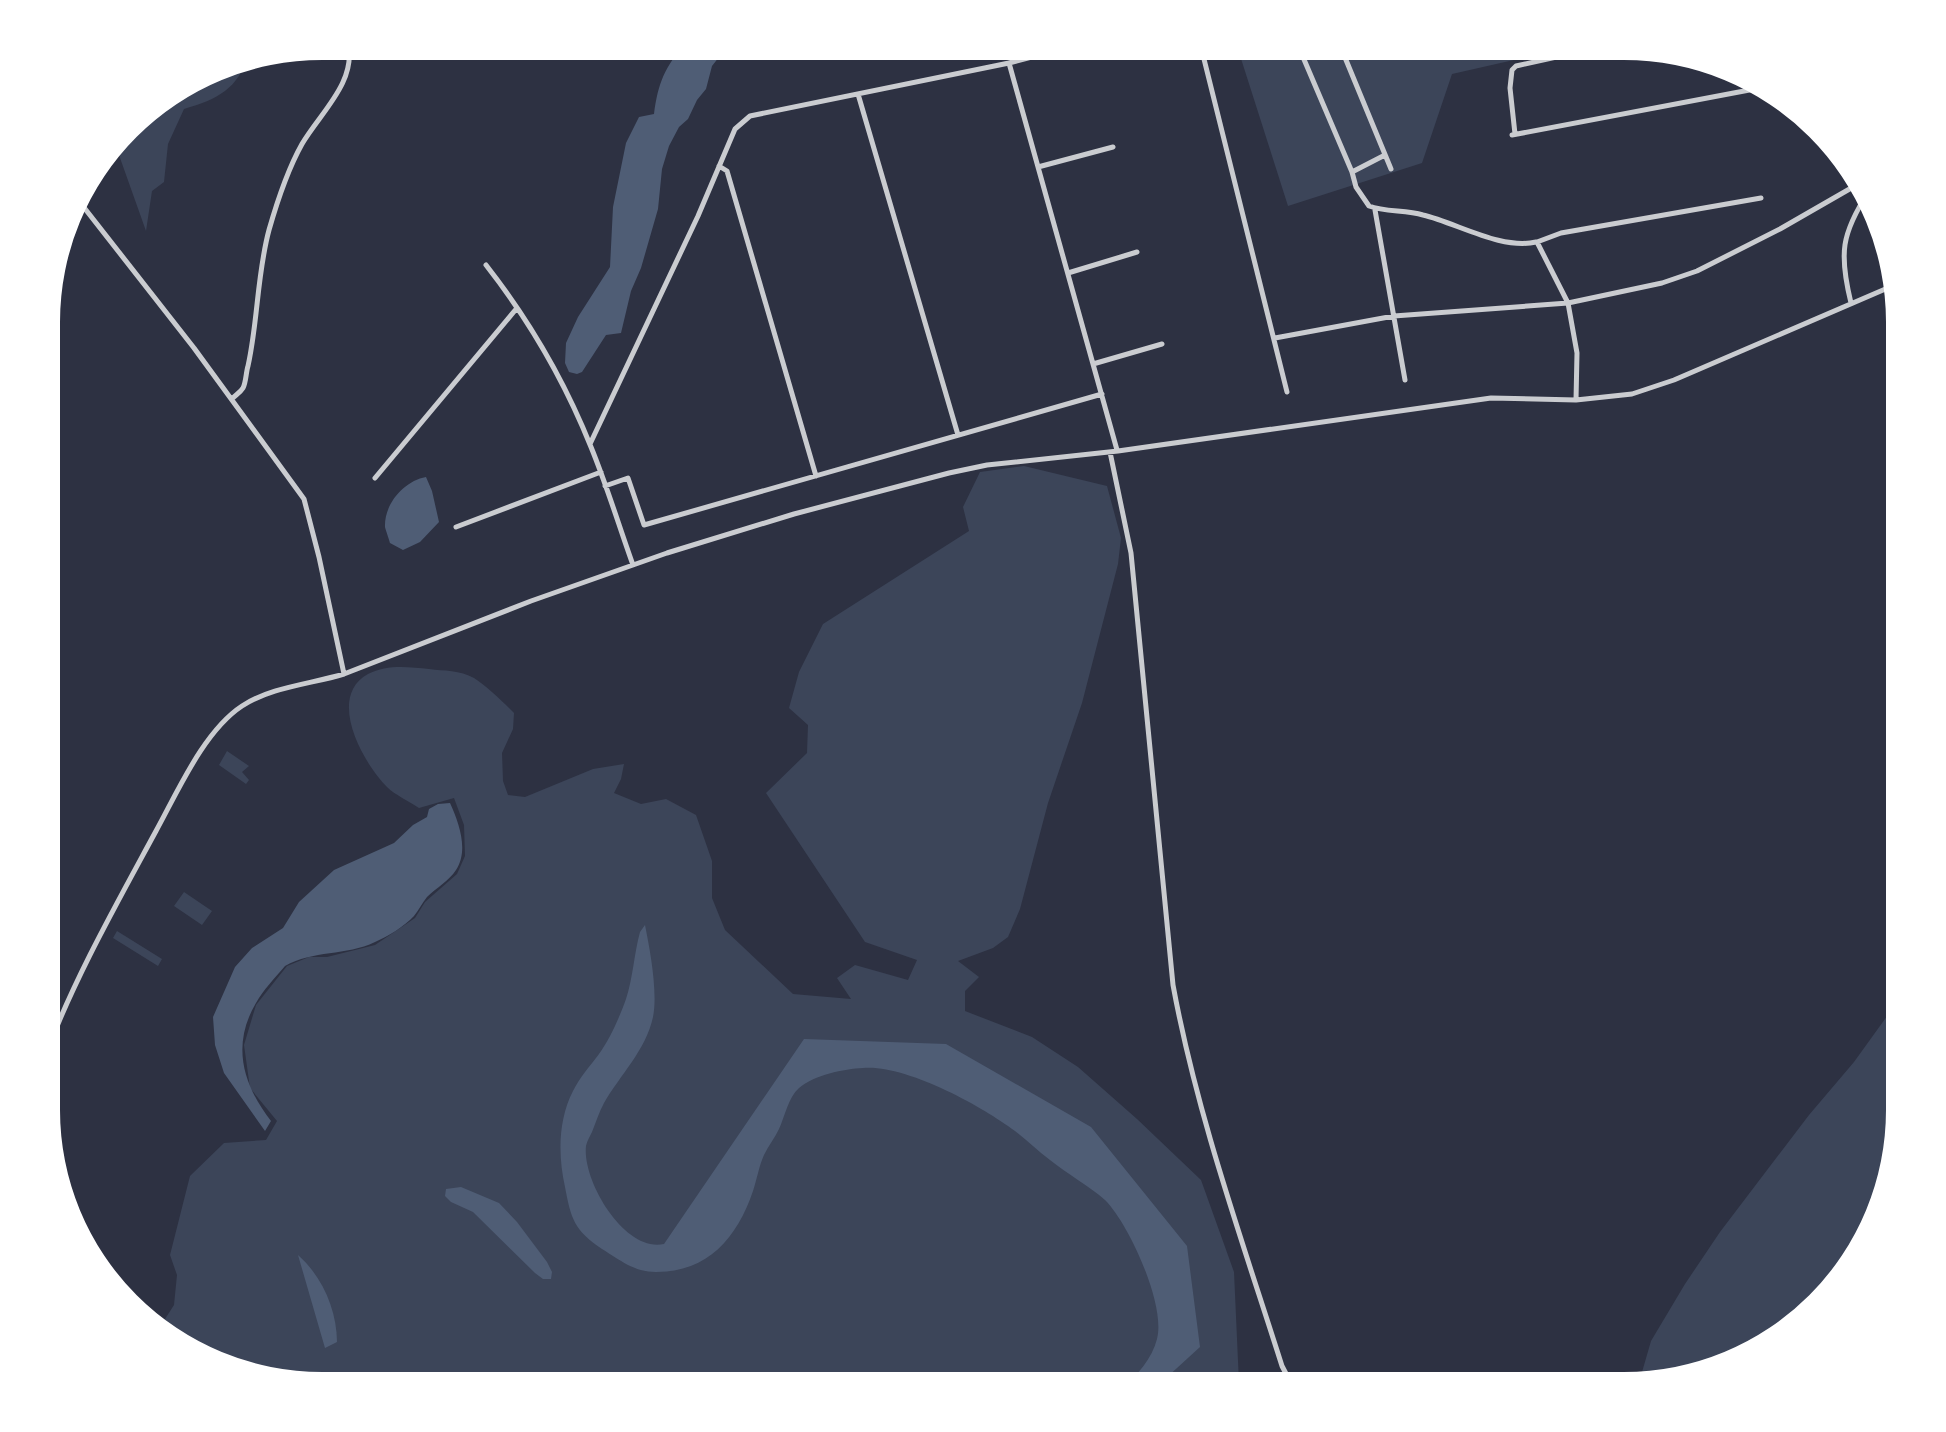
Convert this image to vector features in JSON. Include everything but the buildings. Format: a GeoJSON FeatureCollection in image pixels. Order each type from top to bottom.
{"type":"FeatureCollection","features":[{"type":"Feature","properties":{"kind":"street"},"geometry":{"type":"LineString","coordinates":[[232,399],[242,388],[252,345],[269,230],[302,144],[336,98],[348,60]]}},
{"type":"Feature","properties":{"kind":"street"},"geometry":{"type":"LineString","coordinates":[[590,444],[735,129],[750,116],[1018,61]]}},
{"type":"Feature","properties":{"kind":"street"},"geometry":{"type":"LineString","coordinates":[[1204,61],[1288,392]]}},
{"type":"Feature","properties":{"kind":"street"},"geometry":{"type":"LineString","coordinates":[[1304,61],[1356,188],[1363,200],[1375,208],[1427,216],[1506,242],[1528,244],[1561,233],[1761,198]]}},
{"type":"Feature","properties":{"kind":"street"},"geometry":{"type":"LineString","coordinates":[[1346,61],[1391,169]]}},
{"type":"Feature","properties":{"kind":"street"},"geometry":{"type":"LineString","coordinates":[[1539,61],[1512,70],[1514,135],[1746,91]]}},
{"type":"Feature","properties":{"kind":"street"},"geometry":{"type":"LineString","coordinates":[[1008,63],[1102,394],[1114,452],[1131,553],[1173,985],[1182,1032],[1210,1137],[1285,1372]]}},
{"type":"Feature","properties":{"kind":"street"},"geometry":{"type":"LineString","coordinates":[[858,94],[958,435]]}},
{"type":"Feature","properties":{"kind":"street"},"geometry":{"type":"LineString","coordinates":[[1038,167],[1112,148]]}},
{"type":"Feature","properties":{"kind":"street"},"geometry":{"type":"LineString","coordinates":[[1352,172],[1385,155]]}},
{"type":"Feature","properties":{"kind":"street"},"geometry":{"type":"LineString","coordinates":[[719,166],[727,171],[816,476]]}},
{"type":"Feature","properties":{"kind":"street"},"geometry":{"type":"LineString","coordinates":[[1275,338],[1394,316],[1568,303],[1683,278],[1780,229],[1848,188]]}},
{"type":"Feature","properties":{"kind":"street"},"geometry":{"type":"LineString","coordinates":[[1851,303],[1842,260],[1846,234],[1860,207]]}},
{"type":"Feature","properties":{"kind":"street"},"geometry":{"type":"LineString","coordinates":[[1375,208],[1404,380]]}},
{"type":"Feature","properties":{"kind":"street"},"geometry":{"type":"LineString","coordinates":[[86,209],[304,499],[344,674]]}},
{"type":"Feature","properties":{"kind":"street"},"geometry":{"type":"LineString","coordinates":[[1537,242],[1568,303],[1577,352],[1576,400]]}},
{"type":"Feature","properties":{"kind":"street"},"geometry":{"type":"LineString","coordinates":[[1068,273],[1138,252]]}},
{"type":"Feature","properties":{"kind":"street"},"geometry":{"type":"LineString","coordinates":[[486,264],[556,372],[590,444],[632,565]]}},
{"type":"Feature","properties":{"kind":"street"},"geometry":{"type":"LineString","coordinates":[[61,1016],[94,943],[186,776],[220,726],[240,706],[259,697],[344,674],[632,565],[794,514],[949,473],[1491,398],[1576,400],[1632,394],[1674,380],[1884,289]]}},
{"type":"Feature","properties":{"kind":"street"},"geometry":{"type":"LineString","coordinates":[[375,478],[517,308]]}},
{"type":"Feature","properties":{"kind":"street"},"geometry":{"type":"LineString","coordinates":[[1093,364],[1162,344]]}},
{"type":"Feature","properties":{"kind":"street"},"geometry":{"type":"LineString","coordinates":[[605,486],[628,478],[644,525],[1102,394]]}},
{"type":"Feature","properties":{"kind":"street"},"geometry":{"type":"LineString","coordinates":[[456,527],[600,472]]}},
{"type":"Feature","properties":{"kind":"shaded area"},"geometry":{"type":"Polygon","coordinates":[[[672,60],[716,60],[706,89],[669,146],[658,209],[621,333],[606,335],[582,372],[569,372],[565,363],[566,343],[610,267],[613,207],[626,143],[639,117],[654,114],[672,60]]]}},
{"type":"Feature","properties":{"kind":"shaded area"},"geometry":{"type":"Polygon","coordinates":[[[1242,61],[1510,61],[1452,74],[1422,163],[1288,206],[1242,61]]]}},
{"type":"Feature","properties":{"kind":"shaded area"},"geometry":{"type":"Polygon","coordinates":[[[240,73],[225,91],[184,109],[168,144],[164,182],[152,191],[146,231],[119,156],[163,114],[191,95],[240,73]]]}},
{"type":"Feature","properties":{"kind":"shaded area"},"geometry":{"type":"Polygon","coordinates":[[[1024,466],[1107,486],[1121,538],[1118,564],[1082,703],[1048,803],[1020,909],[1008,937],[993,948],[958,961],[979,977],[965,991],[965,1011],[1032,1037],[1078,1067],[1201,1180],[1234,1272],[1238,1372],[305,1371],[271,1367],[222,1352],[165,1319],[174,1305],[177,1275],[170,1255],[190,1176],[224,1143],[266,1140],[277,1121],[250,1088],[244,1045],[256,1005],[287,966],[309,957],[327,957],[375,945],[415,918],[425,902],[457,874],[465,856],[464,825],[454,798],[419,808],[387,787],[368,762],[349,714],[356,684],[375,671],[398,667],[469,675],[514,713],[513,729],[502,753],[508,795],[525,797],[593,769],[624,764],[614,793],[641,804],[666,799],[696,815],[712,861],[712,898],[725,930],[793,994],[851,999],[837,978],[855,965],[908,980],[917,960],[865,942],[766,793],[807,753],[808,725],[789,708],[799,672],[823,624],[969,531],[963,507],[980,472],[1024,466]]]}},
{"type":"Feature","properties":{"kind":"shaded area"},"geometry":{"type":"Polygon","coordinates":[[[426,477],[439,522],[420,542],[403,550],[390,543],[385,527],[388,510],[403,489],[426,477]]]}},
{"type":"Feature","properties":{"kind":"shaded area"},"geometry":{"type":"Polygon","coordinates":[[[227,751],[249,766],[242,772],[249,780],[246,784],[219,765],[227,751]]]}},
{"type":"Feature","properties":{"kind":"shaded area"},"geometry":{"type":"Polygon","coordinates":[[[450,803],[461,836],[460,862],[414,916],[390,934],[364,946],[307,957],[285,966],[256,1003],[242,1049],[247,1079],[271,1121],[265,1131],[224,1073],[215,1045],[213,1017],[235,967],[252,948],[283,928],[299,902],[334,870],[394,843],[427,817],[429,809],[450,803]]]}},
{"type":"Feature","properties":{"kind":"shaded area"},"geometry":{"type":"Polygon","coordinates":[[[184,892],[212,911],[202,925],[174,906],[184,892]]]}},
{"type":"Feature","properties":{"kind":"shaded area"},"geometry":{"type":"Polygon","coordinates":[[[645,925],[654,983],[650,1029],[602,1106],[586,1146],[591,1177],[599,1195],[621,1226],[635,1237],[649,1244],[664,1244],[804,1039],[946,1044],[1091,1127],[1187,1246],[1200,1347],[1173,1372],[1139,1372],[1157,1339],[1156,1306],[1125,1227],[1105,1200],[983,1110],[921,1080],[880,1069],[830,1074],[805,1083],[795,1092],[764,1155],[738,1223],[705,1259],[674,1270],[641,1270],[593,1242],[575,1223],[569,1208],[561,1163],[562,1126],[573,1091],[603,1048],[621,1013],[645,925]]]}},
{"type":"Feature","properties":{"kind":"shaded area"},"geometry":{"type":"Polygon","coordinates":[[[117,931],[162,959],[158,966],[113,938],[117,931]]]}},
{"type":"Feature","properties":{"kind":"shaded area"},"geometry":{"type":"Polygon","coordinates":[[[1885,1019],[1885,1127],[1881,1161],[1859,1226],[1842,1255],[1809,1295],[1755,1337],[1692,1363],[1642,1371],[1651,1341],[1720,1232],[1885,1019]]]}},
{"type":"Feature","properties":{"kind":"shaded area"},"geometry":{"type":"Polygon","coordinates":[[[461,1187],[499,1203],[547,1262],[551,1279],[535,1273],[473,1212],[445,1196],[446,1189],[461,1187]]]}},
{"type":"Feature","properties":{"kind":"shaded area"},"geometry":{"type":"Polygon","coordinates":[[[298,1255],[321,1283],[331,1306],[337,1342],[325,1348],[298,1255]]]}}]}
